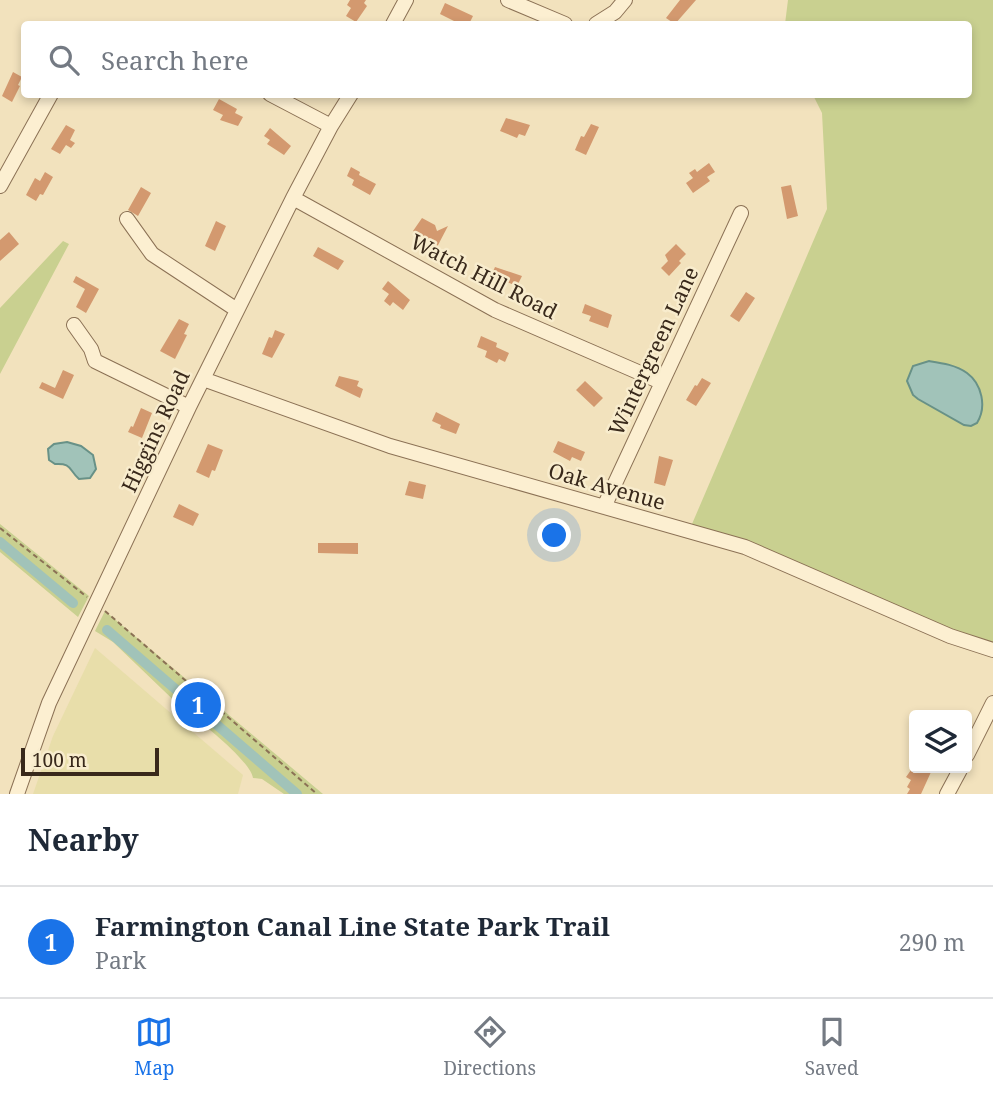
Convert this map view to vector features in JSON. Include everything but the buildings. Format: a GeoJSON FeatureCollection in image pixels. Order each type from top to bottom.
{"type":"FeatureCollection","features":[{"type":"Feature","properties":{"kind":"street"},"geometry":{"type":"LineString","coordinates":[[395,21],[406,0]]}},
{"type":"Feature","properties":{"kind":"street"},"geometry":{"type":"LineString","coordinates":[[508,0],[558,21]]}},
{"type":"Feature","properties":{"kind":"street"},"geometry":{"type":"LineString","coordinates":[[601,21],[615,12],[625,0]]}},
{"type":"Feature","properties":{"kind":"street"},"geometry":{"type":"LineString","coordinates":[[0,186],[49,98]]}},
{"type":"Feature","properties":{"kind":"street"},"geometry":{"type":"LineString","coordinates":[[278,98],[331,126]]}},
{"type":"Feature","properties":{"kind":"street","name":"Higgins Road"},"geometry":{"type":"LineString","coordinates":[[16,794],[49,703],[203,379],[293,198],[348,98]]}},
{"type":"Feature","properties":{"kind":"street","name":"Watch Hill Road"},"geometry":{"type":"LineString","coordinates":[[293,198],[495,310],[661,382]]}},
{"type":"Feature","properties":{"kind":"street","name":"Wintergreen Lane"},"geometry":{"type":"LineString","coordinates":[[604,507],[741,213]]}},
{"type":"Feature","properties":{"kind":"street"},"geometry":{"type":"LineString","coordinates":[[127,219],[152,254],[237,310]]}},
{"type":"Feature","properties":{"kind":"street"},"geometry":{"type":"LineString","coordinates":[[74,324],[91,349],[95,361],[190,407]]}},
{"type":"Feature","properties":{"kind":"street","name":"Oak Avenue"},"geometry":{"type":"LineString","coordinates":[[203,379],[390,446],[745,547],[950,636],[993,650]]}},
{"type":"Feature","properties":{"kind":"street"},"geometry":{"type":"LineString","coordinates":[[972,745],[993,704]]}},
{"type":"Feature","properties":{"kind":"street"},"geometry":{"type":"LineString","coordinates":[[947,794],[958,773]]}},
{"type":"Feature","properties":{"kind":"path"},"geometry":{"type":"LineString","coordinates":[[0,528],[97,605],[317,794]]}},
{"type":"Feature","properties":{"kind":"shaded area"},"geometry":{"type":"Polygon","coordinates":[[[95,648],[243,775],[238,794],[33,794],[53,736],[95,648]]]}},
{"type":"Feature","properties":{"kind":"green space"},"geometry":{"type":"Polygon","coordinates":[[[788,0],[993,0],[993,650],[689,531],[827,209],[822,113],[814,98],[972,98],[972,21],[785,21],[788,0]],[[929,361],[913,366],[918,399],[942,411],[980,417],[981,394],[947,364],[929,361]]]}},
{"type":"Feature","properties":{"kind":"green space"},"geometry":{"type":"Polygon","coordinates":[[[63,241],[69,244],[0,374],[0,308],[63,241]]]}},
{"type":"Feature","properties":{"kind":"green space"},"geometry":{"type":"Polygon","coordinates":[[[0,524],[89,596],[78,617],[0,552],[0,524]]]}},
{"type":"Feature","properties":{"kind":"green space"},"geometry":{"type":"Polygon","coordinates":[[[105,611],[323,794],[284,794],[262,779],[253,778],[244,762],[224,742],[187,713],[113,642],[95,631],[105,611]]]}},
{"type":"Feature","properties":{"kind":"water"},"geometry":{"type":"Polygon","coordinates":[[[929,361],[963,370],[976,383],[982,403],[977,423],[964,425],[913,395],[907,381],[913,366],[929,361]]]}},
{"type":"Feature","properties":{"kind":"water"},"geometry":{"type":"Polygon","coordinates":[[[67,442],[81,446],[93,455],[96,469],[90,478],[79,479],[67,466],[49,460],[48,449],[54,444],[67,442]]]}},
{"type":"Feature","properties":{"kind":"waterway"},"geometry":{"type":"LineString","coordinates":[[0,542],[73,603]]}},
{"type":"Feature","properties":{"kind":"waterway"},"geometry":{"type":"LineString","coordinates":[[107,630],[297,794]]}},
{"type":"Feature","properties":{"kind":"place","name":"Farmington Canal Line State Park Trail"},"geometry":{"type":"Point","coordinates":[198,705]}}]}
